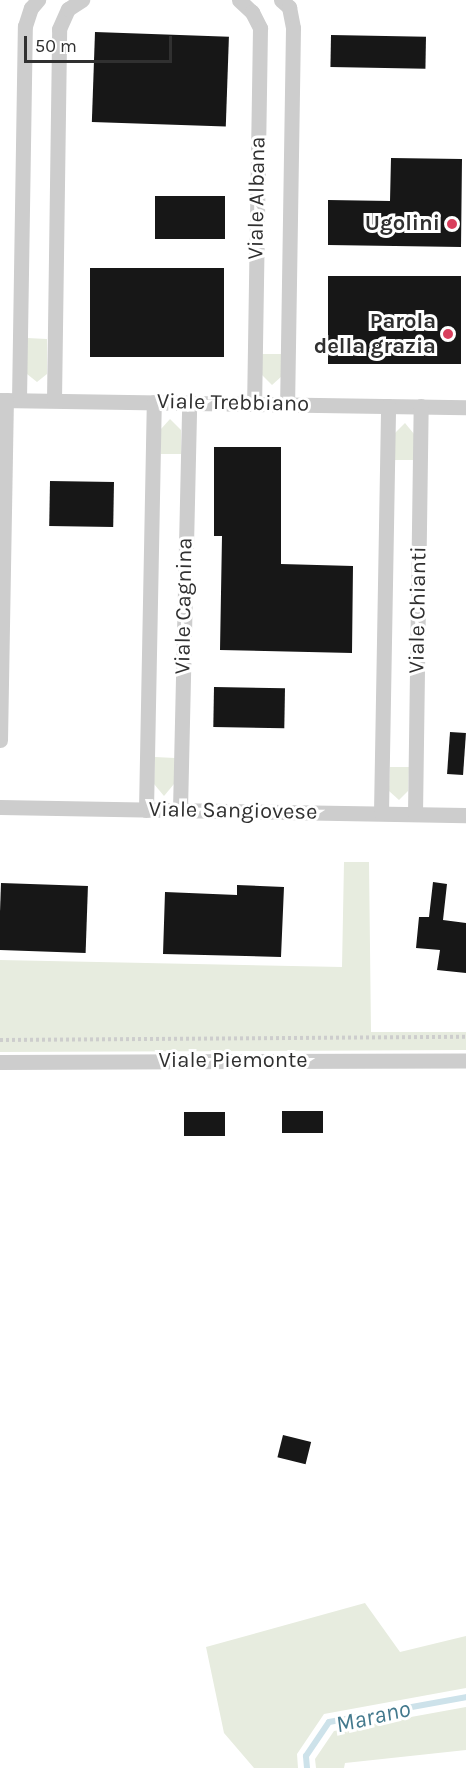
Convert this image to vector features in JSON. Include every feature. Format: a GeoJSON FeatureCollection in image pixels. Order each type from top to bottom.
{"type":"FeatureCollection","features":[{"type":"Feature","properties":{"kind":"street"},"geometry":{"type":"LineString","coordinates":[[0,740],[8,400],[24,26],[30,8],[38,0]]}},
{"type":"Feature","properties":{"kind":"street"},"geometry":{"type":"LineString","coordinates":[[54,400],[59,29],[68,9],[82,0]]}},
{"type":"Feature","properties":{"kind":"street","name":"Viale Albana"},"geometry":{"type":"LineString","coordinates":[[239,0],[252,12],[260,28],[254,404]]}},
{"type":"Feature","properties":{"kind":"street","name":"Viale Albana"},"geometry":{"type":"LineString","coordinates":[[281,0],[289,8],[293,28],[287,404]]}},
{"type":"Feature","properties":{"kind":"street","name":"Viale Trebbiano"},"geometry":{"type":"LineString","coordinates":[[8,400],[466,407]]}},
{"type":"Feature","properties":{"kind":"street","name":"Viale Cagnina"},"geometry":{"type":"LineString","coordinates":[[146,810],[154,402]]}},
{"type":"Feature","properties":{"kind":"street","name":"Viale Cagnina"},"geometry":{"type":"LineString","coordinates":[[180,810],[189,402]]}},
{"type":"Feature","properties":{"kind":"street","name":"Viale Chianti"},"geometry":{"type":"LineString","coordinates":[[381,813],[388,406]]}},
{"type":"Feature","properties":{"kind":"street","name":"Viale Chianti"},"geometry":{"type":"LineString","coordinates":[[415,814],[422,406]]}},
{"type":"Feature","properties":{"kind":"street","name":"Viale Sangiovese"},"geometry":{"type":"LineString","coordinates":[[0,807],[466,815]]}},
{"type":"Feature","properties":{"kind":"street","name":"Viale Piemonte"},"geometry":{"type":"LineString","coordinates":[[0,1062],[466,1060]]}},
{"type":"Feature","properties":{"kind":"path"},"geometry":{"type":"LineString","coordinates":[[0,1040],[466,1036]]}},
{"type":"Feature","properties":{"kind":"shaded area"},"geometry":{"type":"Polygon","coordinates":[[[27,338],[47,339],[47,374],[37,382],[27,374],[27,338]]]}},
{"type":"Feature","properties":{"kind":"shaded area"},"geometry":{"type":"Polygon","coordinates":[[[262,354],[282,354],[282,376],[272,385],[262,375],[262,354]]]}},
{"type":"Feature","properties":{"kind":"shaded area"},"geometry":{"type":"Polygon","coordinates":[[[170,419],[181,430],[181,454],[161,454],[161,429],[170,419]]]}},
{"type":"Feature","properties":{"kind":"shaded area"},"geometry":{"type":"Polygon","coordinates":[[[405,423],[414,434],[414,460],[395,460],[395,433],[405,423]]]}},
{"type":"Feature","properties":{"kind":"shaded area"},"geometry":{"type":"Polygon","coordinates":[[[155,757],[175,758],[174,784],[164,796],[154,784],[155,757]]]}},
{"type":"Feature","properties":{"kind":"shaded area"},"geometry":{"type":"Polygon","coordinates":[[[390,767],[409,767],[408,791],[399,800],[389,791],[390,767]]]}},
{"type":"Feature","properties":{"kind":"shaded area"},"geometry":{"type":"Polygon","coordinates":[[[344,862],[369,862],[371,1032],[466,1032],[466,1050],[0,1052],[0,960],[342,967],[344,862]]]}},
{"type":"Feature","properties":{"kind":"shaded area"},"geometry":{"type":"Polygon","coordinates":[[[365,1603],[400,1652],[466,1636],[466,1688],[324,1714],[297,1754],[298,1768],[254,1768],[224,1733],[206,1647],[365,1603]]]}},
{"type":"Feature","properties":{"kind":"shaded area"},"geometry":{"type":"Polygon","coordinates":[[[466,1707],[466,1750],[345,1763],[344,1768],[316,1768],[315,1759],[334,1731],[466,1707]]]}},
{"type":"Feature","properties":{"kind":"building"},"geometry":{"type":"Polygon","coordinates":[[[95,32],[229,37],[226,127],[92,122],[95,32]]]}},
{"type":"Feature","properties":{"kind":"building"},"geometry":{"type":"Polygon","coordinates":[[[331,35],[426,37],[425,69],[330,67],[331,35]]]}},
{"type":"Feature","properties":{"kind":"building"},"geometry":{"type":"Polygon","coordinates":[[[391,158],[462,159],[461,247],[328,245],[328,200],[390,201],[391,158]]]}},
{"type":"Feature","properties":{"kind":"building"},"geometry":{"type":"Polygon","coordinates":[[[155,196],[225,196],[225,239],[155,239],[155,196]]]}},
{"type":"Feature","properties":{"kind":"building"},"geometry":{"type":"Polygon","coordinates":[[[90,268],[224,268],[224,357],[90,357],[90,268]]]}},
{"type":"Feature","properties":{"kind":"building"},"geometry":{"type":"Polygon","coordinates":[[[328,276],[461,276],[461,364],[328,364],[328,276]]]}},
{"type":"Feature","properties":{"kind":"building"},"geometry":{"type":"Polygon","coordinates":[[[214,447],[281,447],[281,564],[353,566],[352,653],[220,650],[222,536],[214,536],[214,447]]]}},
{"type":"Feature","properties":{"kind":"building"},"geometry":{"type":"Polygon","coordinates":[[[50,481],[114,482],[113,527],[49,526],[50,481]]]}},
{"type":"Feature","properties":{"kind":"building"},"geometry":{"type":"Polygon","coordinates":[[[214,687],[285,688],[284,728],[213,727],[214,687]]]}},
{"type":"Feature","properties":{"kind":"building"},"geometry":{"type":"Polygon","coordinates":[[[450,732],[466,733],[463,775],[447,774],[450,732]]]}},
{"type":"Feature","properties":{"kind":"building"},"geometry":{"type":"Polygon","coordinates":[[[433,882],[447,884],[443,920],[466,923],[466,973],[437,970],[440,950],[416,948],[419,917],[429,917],[433,882]]]}},
{"type":"Feature","properties":{"kind":"building"},"geometry":{"type":"Polygon","coordinates":[[[1,883],[88,886],[86,953],[0,950],[1,883]]]}},
{"type":"Feature","properties":{"kind":"building"},"geometry":{"type":"Polygon","coordinates":[[[237,885],[284,887],[281,957],[163,954],[165,892],[237,895],[237,885]]]}},
{"type":"Feature","properties":{"kind":"building"},"geometry":{"type":"Polygon","coordinates":[[[282,1111],[323,1111],[323,1133],[282,1133],[282,1111]]]}},
{"type":"Feature","properties":{"kind":"building"},"geometry":{"type":"Polygon","coordinates":[[[184,1112],[225,1112],[225,1136],[184,1136],[184,1112]]]}},
{"type":"Feature","properties":{"kind":"building"},"geometry":{"type":"Polygon","coordinates":[[[283,1435],[311,1442],[306,1464],[277,1457],[283,1435]]]}},
{"type":"Feature","properties":{"kind":"waterway","name":"Marano"},"geometry":{"type":"LineString","coordinates":[[307,1768],[306,1756],[329,1722],[466,1697]]}},
{"type":"Feature","properties":{"kind":"place","name":"Ugolini"},"geometry":{"type":"Point","coordinates":[452,224]}},
{"type":"Feature","properties":{"kind":"place","name":"Parola della grazia"},"geometry":{"type":"Point","coordinates":[448,334]}}]}
